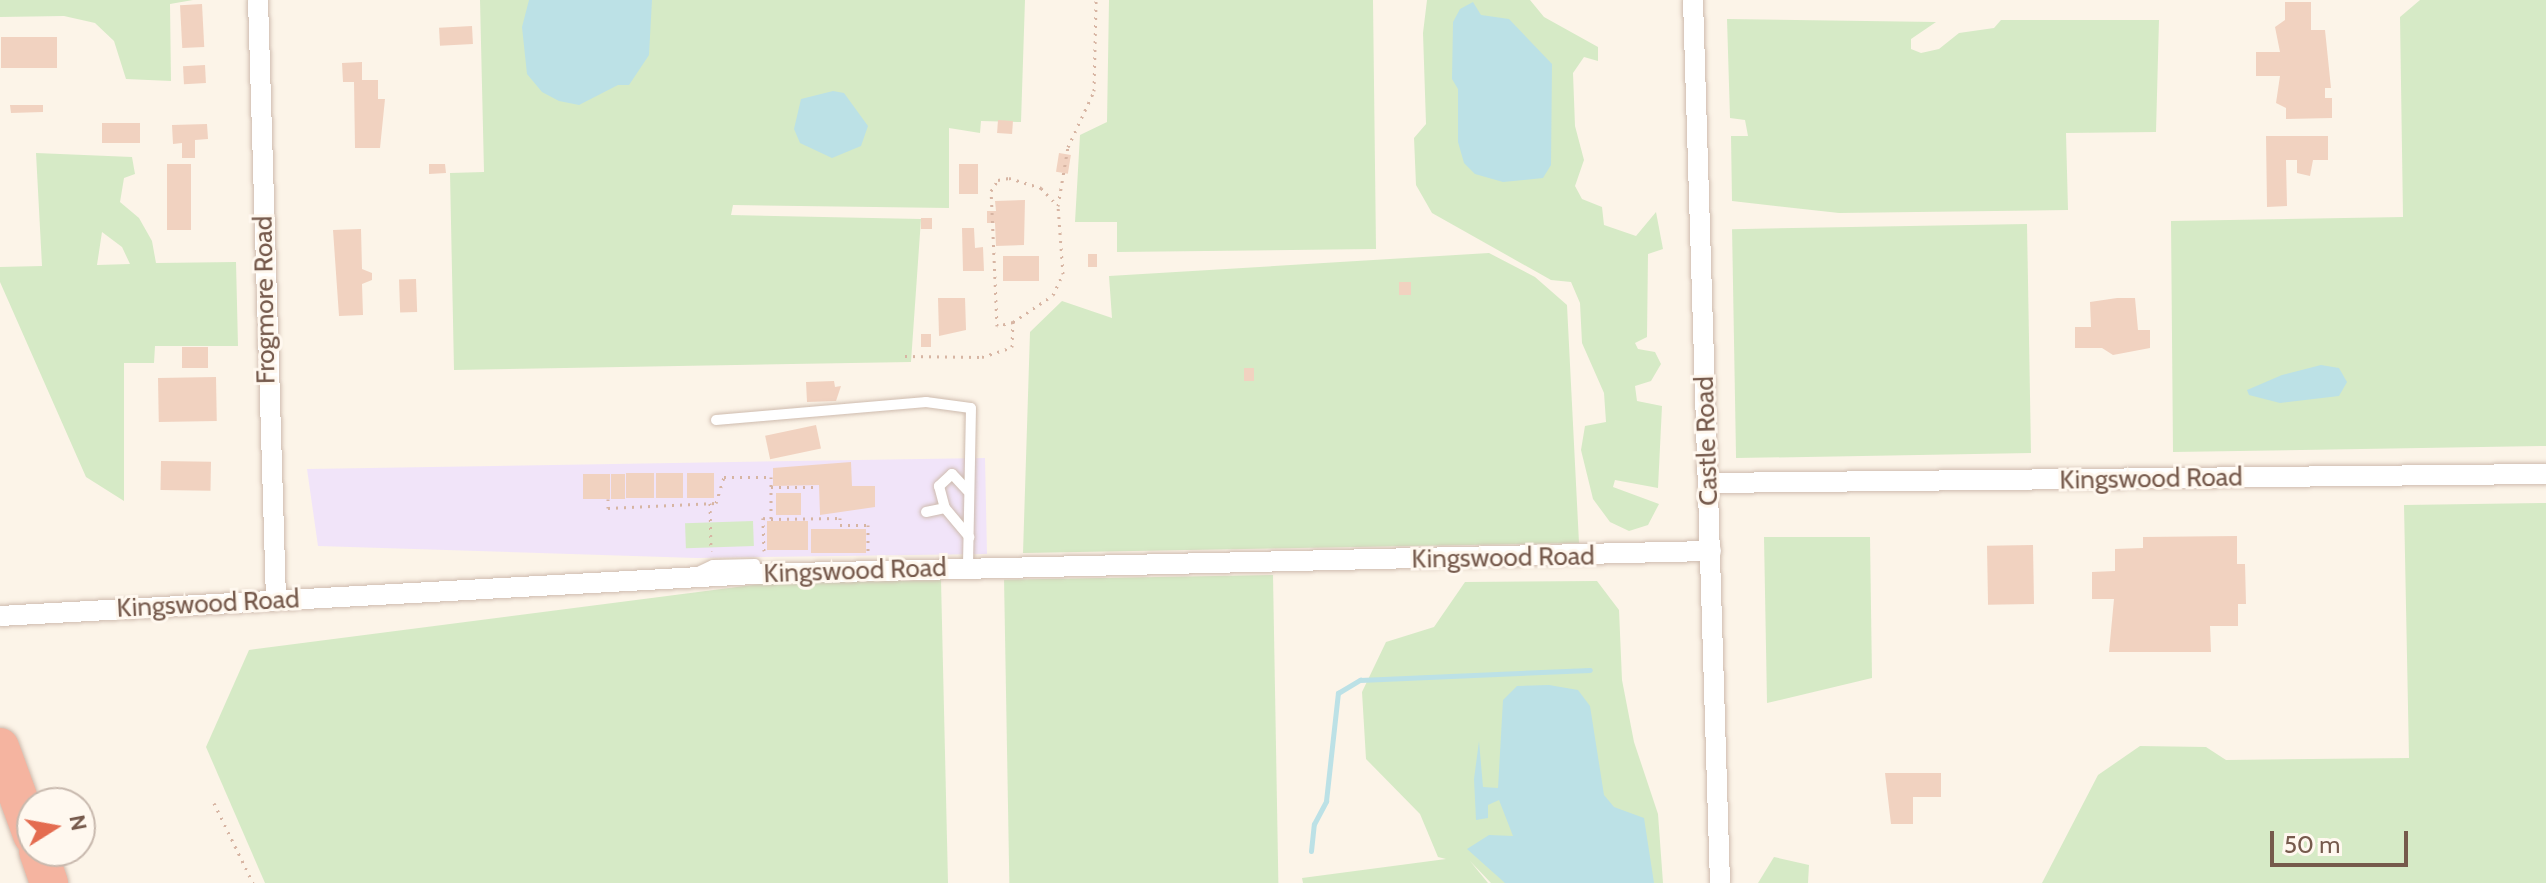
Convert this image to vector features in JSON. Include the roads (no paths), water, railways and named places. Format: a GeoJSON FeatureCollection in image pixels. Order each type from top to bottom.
{"type":"FeatureCollection","features":[{"type":"Feature","properties":{"kind":"highway"},"geometry":{"type":"LineString","coordinates":[[0,747],[16,791]]}},
{"type":"Feature","properties":{"kind":"street","name":"Frogmore Road"},"geometry":{"type":"LineString","coordinates":[[258,0],[276,600]]}},
{"type":"Feature","properties":{"kind":"street","name":"Castle Road"},"geometry":{"type":"LineString","coordinates":[[1693,0],[1720,883]]}},
{"type":"Feature","properties":{"kind":"street","name":"Kingswood Road"},"geometry":{"type":"LineString","coordinates":[[1709,483],[2546,474]]}},
{"type":"Feature","properties":{"kind":"street","name":"Kingswood Road"},"geometry":{"type":"LineString","coordinates":[[0,616],[791,573],[1711,551]]}},
{"type":"Feature","properties":{"kind":"lane"},"geometry":{"type":"LineString","coordinates":[[716,420],[926,402],[971,408],[968,568]]}},
{"type":"Feature","properties":{"kind":"lane"},"geometry":{"type":"LineString","coordinates":[[969,503],[966,485],[952,474],[939,486],[945,508],[969,537]]}},
{"type":"Feature","properties":{"kind":"lane"},"geometry":{"type":"LineString","coordinates":[[926,512],[945,508]]}},
{"type":"Feature","properties":{"kind":"water"},"geometry":{"type":"Polygon","coordinates":[[[529,0],[652,0],[649,55],[629,85],[618,85],[579,105],[559,101],[542,92],[527,74],[522,27],[529,0]]]}},
{"type":"Feature","properties":{"kind":"water"},"geometry":{"type":"Polygon","coordinates":[[[1473,2],[1481,15],[1509,19],[1552,64],[1551,165],[1543,178],[1503,182],[1475,174],[1464,163],[1458,142],[1458,89],[1452,79],[1453,22],[1460,9],[1473,2]]]}},
{"type":"Feature","properties":{"kind":"water"},"geometry":{"type":"Polygon","coordinates":[[[833,91],[844,93],[868,126],[861,146],[832,158],[800,143],[794,129],[801,99],[833,91]]]}},
{"type":"Feature","properties":{"kind":"water"},"geometry":{"type":"Polygon","coordinates":[[[2321,365],[2339,368],[2347,382],[2339,396],[2280,403],[2249,395],[2247,390],[2282,375],[2321,365]]]}},
{"type":"Feature","properties":{"kind":"water"},"geometry":{"type":"Polygon","coordinates":[[[1549,685],[1578,690],[1590,706],[1604,795],[1614,807],[1644,818],[1654,883],[1505,883],[1467,849],[1489,835],[1513,836],[1499,800],[1488,805],[1488,818],[1476,820],[1474,779],[1479,741],[1483,787],[1498,788],[1503,700],[1517,686],[1549,685]]]}},
{"type":"Feature","properties":{"kind":"waterway"},"geometry":{"type":"LineString","coordinates":[[1311,851],[1314,824],[1326,801],[1338,693],[1360,680],[1590,670]]}}]}
